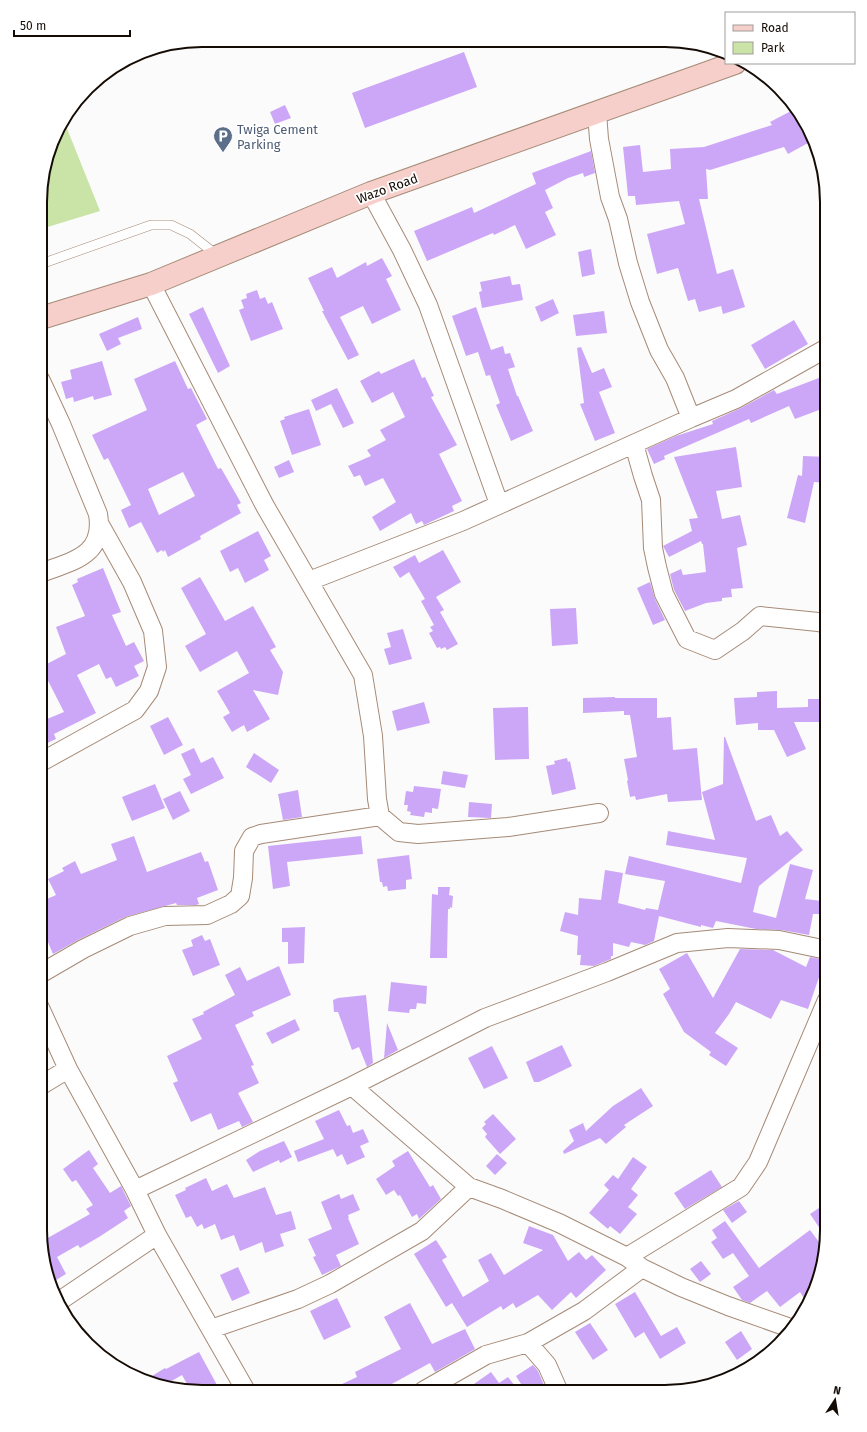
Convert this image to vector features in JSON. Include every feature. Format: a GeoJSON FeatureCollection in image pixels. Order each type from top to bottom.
{"type":"FeatureCollection","features":[{"type":"Feature","properties":{"kind":"main road","name":"Wazo Road"},"geometry":{"type":"LineString","coordinates":[[47,316],[151,284],[371,194],[732,64]]}},
{"type":"Feature","properties":{"kind":"street"},"geometry":{"type":"LineString","coordinates":[[597,113],[599,139],[610,197],[618,219],[628,263],[640,302],[691,418]]}},
{"type":"Feature","properties":{"kind":"street"},"geometry":{"type":"LineString","coordinates":[[371,194],[402,250],[428,305],[499,504]]}},
{"type":"Feature","properties":{"kind":"street"},"geometry":{"type":"LineString","coordinates":[[151,284],[265,506],[363,675],[373,736],[377,799],[380,816],[398,832],[418,834],[508,827],[599,813]]}},
{"type":"Feature","properties":{"kind":"street"},"geometry":{"type":"LineString","coordinates":[[309,582],[463,521],[736,399],[820,352]]}},
{"type":"Feature","properties":{"kind":"street"},"geometry":{"type":"LineString","coordinates":[[47,394],[85,481],[98,514],[100,525],[99,535],[88,553],[47,571]]}},
{"type":"Feature","properties":{"kind":"street"},"geometry":{"type":"LineString","coordinates":[[634,444],[651,500],[653,548],[664,594],[687,639],[715,650],[743,631],[760,616],[820,623]]}},
{"type":"Feature","properties":{"kind":"street"},"geometry":{"type":"LineString","coordinates":[[47,759],[135,710],[149,691],[157,667],[154,631],[132,582],[100,525]]}},
{"type":"Feature","properties":{"kind":"street"},"geometry":{"type":"LineString","coordinates":[[47,970],[83,949],[130,926],[165,916],[207,914],[231,904],[240,896],[243,878],[244,851],[252,837],[261,834],[380,816]]}},
{"type":"Feature","properties":{"kind":"street"},"geometry":{"type":"LineString","coordinates":[[135,1190],[352,1086],[485,1018],[607,972],[677,943],[728,938],[779,940],[820,949]]}},
{"type":"Feature","properties":{"kind":"street"},"geometry":{"type":"LineString","coordinates":[[627,1257],[741,1187],[758,1162],[820,1016]]}},
{"type":"Feature","properties":{"kind":"street"},"geometry":{"type":"LineString","coordinates":[[47,1023],[68,1069],[135,1190],[157,1235],[243,1385]]}},
{"type":"Feature","properties":{"kind":"street"},"geometry":{"type":"LineString","coordinates":[[47,1082],[68,1069]]}},
{"type":"Feature","properties":{"kind":"street"},"geometry":{"type":"LineString","coordinates":[[352,1086],[469,1187],[559,1223],[627,1257],[642,1268],[681,1287],[728,1306],[787,1327]]}},
{"type":"Feature","properties":{"kind":"street"},"geometry":{"type":"LineString","coordinates":[[211,1329],[298,1299],[330,1284],[422,1231],[469,1187]]}},
{"type":"Feature","properties":{"kind":"street"},"geometry":{"type":"LineString","coordinates":[[63,1299],[157,1235]]}},
{"type":"Feature","properties":{"kind":"street"},"geometry":{"type":"LineString","coordinates":[[434,1385],[486,1355],[528,1343],[584,1311],[642,1268]]}},
{"type":"Feature","properties":{"kind":"street"},"geometry":{"type":"LineString","coordinates":[[528,1343],[547,1365],[556,1385]]}},
{"type":"Feature","properties":{"kind":"lane"},"geometry":{"type":"LineString","coordinates":[[47,262],[151,226],[170,225],[190,234],[219,256]]}},
{"type":"Feature","properties":{"kind":"green space"},"geometry":{"type":"Polygon","coordinates":[[[66,127],[100,211],[47,227],[48,181],[55,152],[66,127]]]}},
{"type":"Feature","properties":{"kind":"building"},"geometry":{"type":"Polygon","coordinates":[[[464,52],[477,87],[365,128],[352,93],[464,52]]]}},
{"type":"Feature","properties":{"kind":"building"},"geometry":{"type":"Polygon","coordinates":[[[285,105],[291,118],[275,124],[270,112],[285,105]]]}},
{"type":"Feature","properties":{"kind":"building"},"geometry":{"type":"Polygon","coordinates":[[[791,111],[808,143],[788,154],[784,147],[710,170],[706,169],[708,199],[699,199],[717,274],[733,269],[745,307],[723,314],[721,306],[699,312],[695,299],[688,301],[678,268],[657,274],[647,234],[685,224],[679,201],[636,205],[635,196],[628,196],[623,147],[640,145],[643,172],[671,169],[670,149],[704,147],[772,125],[770,122],[791,111]]]}},
{"type":"Feature","properties":{"kind":"building"},"geometry":{"type":"Polygon","coordinates":[[[591,151],[595,173],[584,177],[583,173],[568,178],[545,190],[553,208],[545,212],[556,235],[526,249],[515,225],[494,235],[493,233],[427,261],[414,231],[472,207],[474,213],[536,184],[532,173],[591,151]]]}},
{"type":"Feature","properties":{"kind":"building"},"geometry":{"type":"Polygon","coordinates":[[[591,249],[595,274],[582,277],[578,252],[591,249]]]}},
{"type":"Feature","properties":{"kind":"building"},"geometry":{"type":"Polygon","coordinates":[[[382,258],[392,276],[386,279],[401,310],[372,324],[363,306],[340,317],[359,355],[348,360],[322,311],[324,311],[308,278],[332,267],[337,278],[366,262],[367,266],[382,258]]]}},
{"type":"Feature","properties":{"kind":"building"},"geometry":{"type":"Polygon","coordinates":[[[510,276],[512,285],[520,284],[523,300],[482,308],[479,292],[482,291],[480,282],[510,276]]]}},
{"type":"Feature","properties":{"kind":"building"},"geometry":{"type":"Polygon","coordinates":[[[257,290],[260,299],[265,297],[268,304],[272,302],[283,329],[251,341],[239,310],[244,308],[241,300],[247,298],[246,294],[257,290]]]}},
{"type":"Feature","properties":{"kind":"building"},"geometry":{"type":"Polygon","coordinates":[[[553,299],[559,313],[541,322],[535,307],[553,299]]]}},
{"type":"Feature","properties":{"kind":"building"},"geometry":{"type":"Polygon","coordinates":[[[203,307],[230,366],[218,373],[189,314],[203,307]]]}},
{"type":"Feature","properties":{"kind":"building"},"geometry":{"type":"Polygon","coordinates":[[[476,307],[491,350],[503,346],[505,354],[510,353],[515,367],[508,369],[517,396],[533,431],[511,441],[496,405],[500,403],[490,375],[486,376],[478,352],[466,356],[452,316],[476,307]]]}},
{"type":"Feature","properties":{"kind":"building"},"geometry":{"type":"Polygon","coordinates":[[[604,311],[607,333],[576,336],[573,315],[604,311]]]}},
{"type":"Feature","properties":{"kind":"building"},"geometry":{"type":"Polygon","coordinates":[[[138,317],[142,329],[118,338],[121,344],[107,351],[99,334],[138,317]]]}},
{"type":"Feature","properties":{"kind":"building"},"geometry":{"type":"Polygon","coordinates":[[[794,320],[808,344],[765,369],[751,345],[794,320]]]}},
{"type":"Feature","properties":{"kind":"building"},"geometry":{"type":"Polygon","coordinates":[[[581,347],[592,373],[604,368],[612,387],[599,392],[615,433],[595,441],[580,404],[584,403],[577,348],[581,347]]]}},
{"type":"Feature","properties":{"kind":"building"},"geometry":{"type":"Polygon","coordinates":[[[414,359],[422,378],[425,377],[434,396],[431,397],[457,445],[439,454],[462,501],[452,506],[454,511],[424,525],[422,521],[416,524],[411,513],[380,531],[372,517],[396,502],[383,478],[365,486],[360,475],[354,477],[348,466],[371,456],[367,450],[386,440],[380,430],[405,417],[393,392],[372,403],[360,381],[379,371],[381,374],[414,359]]]}},
{"type":"Feature","properties":{"kind":"building"},"geometry":{"type":"Polygon","coordinates":[[[102,361],[112,395],[94,400],[93,396],[74,402],[73,397],[66,399],[61,382],[72,379],[70,370],[102,361]]]}},
{"type":"Feature","properties":{"kind":"building"},"geometry":{"type":"Polygon","coordinates":[[[175,361],[188,389],[191,388],[207,419],[196,425],[218,469],[221,468],[241,503],[237,505],[241,513],[200,536],[201,539],[168,557],[165,550],[157,553],[141,522],[129,528],[121,510],[131,505],[108,458],[104,460],[92,435],[147,410],[134,379],[175,361]],[[183,472],[148,489],[159,515],[195,496],[183,472]]]}},
{"type":"Feature","properties":{"kind":"building"},"geometry":{"type":"Polygon","coordinates":[[[820,378],[820,410],[795,419],[789,406],[751,423],[749,419],[664,456],[665,459],[654,464],[647,449],[676,436],[713,424],[712,421],[741,408],[774,390],[777,394],[820,378]]]}},
{"type":"Feature","properties":{"kind":"building"},"geometry":{"type":"Polygon","coordinates":[[[337,388],[354,423],[343,428],[331,404],[316,411],[311,400],[337,388]]]}},
{"type":"Feature","properties":{"kind":"building"},"geometry":{"type":"Polygon","coordinates":[[[309,409],[321,445],[292,455],[280,421],[285,419],[284,417],[309,409]]]}},
{"type":"Feature","properties":{"kind":"building"},"geometry":{"type":"Polygon","coordinates":[[[736,447],[742,487],[716,491],[722,519],[740,515],[747,545],[737,548],[743,588],[731,589],[732,597],[722,598],[722,601],[706,603],[685,611],[674,590],[670,574],[681,569],[683,575],[706,572],[703,544],[701,541],[669,557],[663,546],[692,531],[689,519],[698,518],[674,457],[736,447]]]}},
{"type":"Feature","properties":{"kind":"building"},"geometry":{"type":"Polygon","coordinates":[[[803,456],[820,457],[820,482],[814,482],[805,523],[787,518],[798,475],[802,476],[803,456]]]}},
{"type":"Feature","properties":{"kind":"building"},"geometry":{"type":"Polygon","coordinates":[[[289,460],[294,472],[279,478],[274,467],[289,460]]]}},
{"type":"Feature","properties":{"kind":"building"},"geometry":{"type":"Polygon","coordinates":[[[258,531],[271,556],[264,560],[269,570],[245,583],[238,568],[230,572],[220,551],[258,531]]]}},
{"type":"Feature","properties":{"kind":"building"},"geometry":{"type":"Polygon","coordinates":[[[443,550],[461,582],[436,597],[444,610],[440,612],[458,644],[447,650],[445,647],[441,649],[440,647],[437,648],[429,633],[433,631],[430,627],[434,625],[421,601],[425,599],[409,572],[400,578],[393,567],[415,555],[419,563],[443,550]]]}},
{"type":"Feature","properties":{"kind":"building"},"geometry":{"type":"Polygon","coordinates":[[[103,568],[121,612],[112,615],[126,646],[134,642],[144,661],[134,666],[139,676],[116,687],[111,677],[106,679],[99,664],[77,675],[96,713],[54,734],[56,739],[47,743],[47,719],[64,712],[47,679],[47,664],[66,654],[56,627],[85,616],[72,585],[78,582],[77,579],[103,568]]]}},
{"type":"Feature","properties":{"kind":"building"},"geometry":{"type":"Polygon","coordinates":[[[200,577],[225,621],[253,606],[276,647],[270,650],[283,672],[278,695],[253,690],[270,719],[247,732],[244,725],[232,732],[223,717],[230,713],[217,691],[249,673],[237,651],[200,672],[185,646],[206,634],[181,588],[200,577]]]}},
{"type":"Feature","properties":{"kind":"building"},"geometry":{"type":"Polygon","coordinates":[[[650,582],[655,599],[665,620],[653,625],[637,588],[650,582]]]}},
{"type":"Feature","properties":{"kind":"building"},"geometry":{"type":"Polygon","coordinates":[[[576,608],[578,644],[552,646],[550,609],[576,608]]]}},
{"type":"Feature","properties":{"kind":"building"},"geometry":{"type":"Polygon","coordinates":[[[403,629],[412,659],[389,665],[384,649],[391,647],[387,633],[403,629]]]}},
{"type":"Feature","properties":{"kind":"building"},"geometry":{"type":"Polygon","coordinates":[[[777,691],[777,708],[808,707],[808,699],[820,699],[820,722],[794,722],[806,749],[787,757],[774,730],[758,730],[758,723],[736,725],[734,698],[757,697],[757,692],[777,691]]]}},
{"type":"Feature","properties":{"kind":"building"},"geometry":{"type":"Polygon","coordinates":[[[583,698],[657,698],[657,718],[671,717],[673,750],[697,748],[702,800],[668,802],[667,794],[636,800],[635,796],[630,797],[624,759],[637,757],[630,715],[624,715],[624,711],[583,713],[583,698]]]}},
{"type":"Feature","properties":{"kind":"building"},"geometry":{"type":"Polygon","coordinates":[[[424,702],[430,723],[397,731],[392,711],[424,702]]]}},
{"type":"Feature","properties":{"kind":"building"},"geometry":{"type":"Polygon","coordinates":[[[528,707],[529,759],[495,760],[493,708],[528,707]]]}},
{"type":"Feature","properties":{"kind":"building"},"geometry":{"type":"Polygon","coordinates":[[[168,717],[183,745],[164,755],[150,726],[168,717]]]}},
{"type":"Feature","properties":{"kind":"building"},"geometry":{"type":"Polygon","coordinates":[[[725,737],[756,821],[771,815],[780,836],[787,831],[803,850],[759,886],[753,912],[776,918],[790,864],[813,870],[805,899],[820,901],[820,914],[813,914],[809,935],[781,930],[756,929],[716,921],[713,928],[701,925],[701,927],[659,916],[654,941],[645,945],[631,942],[629,947],[613,943],[613,956],[611,956],[611,959],[594,966],[580,965],[581,955],[577,955],[578,936],[560,931],[565,912],[578,915],[579,898],[601,900],[605,870],[623,873],[618,903],[645,910],[646,908],[658,910],[665,881],[625,874],[629,856],[741,883],[747,858],[666,845],[668,831],[715,840],[702,792],[723,784],[725,737]]]}},
{"type":"Feature","properties":{"kind":"building"},"geometry":{"type":"Polygon","coordinates":[[[194,748],[201,763],[213,757],[224,778],[191,794],[183,779],[191,775],[181,754],[194,748]]]}},
{"type":"Feature","properties":{"kind":"building"},"geometry":{"type":"Polygon","coordinates":[[[254,753],[279,770],[271,783],[246,767],[254,753]]]}},
{"type":"Feature","properties":{"kind":"building"},"geometry":{"type":"Polygon","coordinates":[[[567,758],[568,762],[570,761],[576,789],[552,795],[546,766],[555,764],[554,761],[567,758]]]}},
{"type":"Feature","properties":{"kind":"building"},"geometry":{"type":"Polygon","coordinates":[[[443,771],[468,775],[465,788],[441,784],[443,771]]]}},
{"type":"Feature","properties":{"kind":"building"},"geometry":{"type":"Polygon","coordinates":[[[155,784],[165,808],[132,821],[122,797],[155,784]]]}},
{"type":"Feature","properties":{"kind":"building"},"geometry":{"type":"Polygon","coordinates":[[[414,786],[441,789],[438,809],[432,808],[432,813],[425,812],[424,817],[410,815],[411,812],[407,811],[408,805],[404,805],[406,791],[413,792],[414,786]]]}},
{"type":"Feature","properties":{"kind":"building"},"geometry":{"type":"Polygon","coordinates":[[[298,790],[302,817],[283,820],[278,794],[298,790]]]}},
{"type":"Feature","properties":{"kind":"building"},"geometry":{"type":"Polygon","coordinates":[[[180,791],[190,811],[173,820],[163,799],[180,791]]]}},
{"type":"Feature","properties":{"kind":"building"},"geometry":{"type":"Polygon","coordinates":[[[469,802],[492,804],[491,818],[468,817],[469,802]]]}},
{"type":"Feature","properties":{"kind":"building"},"geometry":{"type":"Polygon","coordinates":[[[134,836],[147,872],[201,852],[205,862],[208,861],[218,890],[197,898],[199,904],[196,905],[177,905],[176,903],[125,917],[53,954],[47,940],[47,899],[56,895],[48,879],[64,871],[62,868],[75,861],[81,874],[117,860],[111,844],[134,836]]]}},
{"type":"Feature","properties":{"kind":"building"},"geometry":{"type":"Polygon","coordinates":[[[361,836],[363,854],[287,862],[290,886],[273,889],[268,846],[361,836]]]}},
{"type":"Feature","properties":{"kind":"building"},"geometry":{"type":"Polygon","coordinates":[[[409,855],[412,879],[406,880],[406,889],[388,891],[387,886],[383,887],[382,882],[380,882],[377,859],[409,855]]]}},
{"type":"Feature","properties":{"kind":"building"},"geometry":{"type":"Polygon","coordinates":[[[438,887],[450,887],[449,895],[453,896],[452,908],[450,907],[450,909],[448,909],[447,958],[430,958],[432,894],[438,895],[438,887]]]}},
{"type":"Feature","properties":{"kind":"building"},"geometry":{"type":"Polygon","coordinates":[[[305,927],[304,963],[288,964],[288,942],[282,942],[282,928],[305,927]]]}},
{"type":"Feature","properties":{"kind":"building"},"geometry":{"type":"Polygon","coordinates":[[[202,935],[205,941],[210,939],[220,965],[193,976],[182,950],[193,946],[191,940],[202,935]]]}},
{"type":"Feature","properties":{"kind":"building"},"geometry":{"type":"Polygon","coordinates":[[[740,949],[773,950],[806,967],[810,957],[820,959],[820,974],[808,1009],[781,1000],[771,1019],[736,1002],[715,1033],[738,1048],[726,1066],[709,1055],[711,1052],[684,1032],[663,994],[670,989],[659,969],[687,953],[713,998],[740,949]]]}},
{"type":"Feature","properties":{"kind":"building"},"geometry":{"type":"Polygon","coordinates":[[[279,966],[291,995],[252,1012],[254,1016],[235,1025],[254,1065],[251,1066],[259,1083],[238,1093],[253,1122],[242,1127],[239,1121],[218,1130],[211,1113],[191,1122],[173,1083],[178,1081],[167,1056],[202,1039],[192,1019],[204,1014],[203,1012],[235,995],[225,975],[240,967],[247,981],[279,966]]]}},
{"type":"Feature","properties":{"kind":"building"},"geometry":{"type":"Polygon","coordinates":[[[391,982],[427,986],[426,1004],[417,1003],[416,1009],[410,1009],[409,1013],[388,1011],[391,982]]]}},
{"type":"Feature","properties":{"kind":"building"},"geometry":{"type":"Polygon","coordinates":[[[366,995],[373,1063],[367,1067],[359,1047],[352,1050],[338,1012],[334,1012],[333,1000],[338,998],[366,995]]]}},
{"type":"Feature","properties":{"kind":"building"},"geometry":{"type":"Polygon","coordinates":[[[295,1019],[300,1030],[272,1044],[266,1033],[295,1019]]]}},
{"type":"Feature","properties":{"kind":"building"},"geometry":{"type":"Polygon","coordinates":[[[387,1023],[398,1050],[384,1058],[387,1023]]]}},
{"type":"Feature","properties":{"kind":"building"},"geometry":{"type":"Polygon","coordinates":[[[562,1045],[572,1066],[539,1082],[534,1082],[526,1062],[562,1045]]]}},
{"type":"Feature","properties":{"kind":"building"},"geometry":{"type":"Polygon","coordinates":[[[492,1046],[508,1078],[484,1089],[468,1058],[492,1046]]]}},
{"type":"Feature","properties":{"kind":"building"},"geometry":{"type":"Polygon","coordinates":[[[641,1088],[653,1106],[624,1125],[626,1127],[606,1144],[600,1138],[564,1154],[563,1151],[574,1141],[569,1130],[583,1123],[586,1131],[613,1106],[641,1088]]]}},
{"type":"Feature","properties":{"kind":"building"},"geometry":{"type":"Polygon","coordinates":[[[339,1110],[347,1126],[350,1125],[353,1133],[363,1129],[369,1142],[360,1146],[365,1157],[347,1165],[342,1154],[337,1157],[333,1149],[298,1162],[294,1151],[324,1139],[315,1121],[339,1110]]]}},
{"type":"Feature","properties":{"kind":"building"},"geometry":{"type":"Polygon","coordinates":[[[493,1114],[516,1139],[500,1154],[485,1137],[487,1134],[482,1128],[486,1124],[484,1122],[493,1114]]]}},
{"type":"Feature","properties":{"kind":"building"},"geometry":{"type":"Polygon","coordinates":[[[284,1141],[292,1157],[280,1163],[279,1160],[253,1172],[246,1160],[260,1151],[284,1141]]]}},
{"type":"Feature","properties":{"kind":"building"},"geometry":{"type":"Polygon","coordinates":[[[89,1150],[98,1164],[93,1168],[110,1193],[121,1186],[131,1206],[124,1211],[128,1218],[80,1248],[78,1245],[57,1257],[66,1274],[55,1280],[48,1251],[47,1238],[90,1214],[86,1209],[93,1205],[76,1180],[72,1182],[63,1169],[89,1150]]]}},
{"type":"Feature","properties":{"kind":"building"},"geometry":{"type":"Polygon","coordinates":[[[408,1151],[430,1187],[433,1185],[441,1199],[419,1219],[417,1214],[412,1217],[400,1195],[398,1196],[394,1190],[386,1195],[376,1179],[395,1166],[392,1161],[408,1151]]]}},
{"type":"Feature","properties":{"kind":"building"},"geometry":{"type":"Polygon","coordinates":[[[497,1154],[507,1163],[495,1175],[486,1166],[497,1154]]]}},
{"type":"Feature","properties":{"kind":"building"},"geometry":{"type":"Polygon","coordinates":[[[633,1157],[647,1167],[631,1189],[638,1195],[628,1207],[637,1214],[620,1234],[610,1226],[608,1229],[589,1213],[609,1190],[604,1185],[613,1175],[618,1179],[633,1157]]]}},
{"type":"Feature","properties":{"kind":"building"},"geometry":{"type":"Polygon","coordinates":[[[711,1170],[722,1187],[685,1209],[674,1193],[711,1170]]]}},
{"type":"Feature","properties":{"kind":"building"},"geometry":{"type":"Polygon","coordinates":[[[206,1178],[212,1191],[227,1184],[234,1198],[265,1187],[276,1215],[291,1211],[296,1229],[280,1234],[284,1246],[265,1253],[262,1242],[240,1251],[234,1235],[221,1240],[215,1224],[204,1229],[202,1224],[197,1227],[191,1216],[186,1218],[175,1195],[186,1190],[185,1188],[206,1178]]]}},
{"type":"Feature","properties":{"kind":"building"},"geometry":{"type":"Polygon","coordinates":[[[339,1194],[341,1199],[353,1194],[360,1210],[348,1215],[359,1244],[336,1255],[341,1266],[322,1275],[313,1257],[316,1256],[308,1239],[332,1229],[321,1202],[339,1194]]]}},
{"type":"Feature","properties":{"kind":"building"},"geometry":{"type":"Polygon","coordinates":[[[739,1201],[747,1212],[732,1223],[723,1210],[739,1201]]]}},
{"type":"Feature","properties":{"kind":"building"},"geometry":{"type":"Polygon","coordinates":[[[820,1207],[820,1229],[810,1214],[820,1207]]]}},
{"type":"Feature","properties":{"kind":"building"},"geometry":{"type":"Polygon","coordinates":[[[725,1221],[759,1268],[810,1230],[820,1243],[815,1270],[804,1299],[800,1292],[780,1307],[767,1291],[750,1303],[742,1300],[733,1287],[749,1276],[733,1253],[723,1259],[711,1242],[717,1238],[712,1230],[725,1221]]]}},
{"type":"Feature","properties":{"kind":"building"},"geometry":{"type":"Polygon","coordinates":[[[529,1226],[553,1235],[568,1261],[579,1252],[586,1260],[592,1255],[606,1270],[576,1298],[571,1292],[552,1310],[538,1295],[516,1308],[513,1303],[503,1310],[501,1306],[467,1327],[452,1303],[446,1307],[414,1254],[436,1240],[447,1257],[442,1260],[463,1297],[489,1281],[478,1260],[491,1253],[504,1275],[543,1250],[523,1243],[529,1226]]]}},
{"type":"Feature","properties":{"kind":"building"},"geometry":{"type":"Polygon","coordinates":[[[701,1261],[711,1274],[700,1282],[690,1269],[701,1261]]]}},
{"type":"Feature","properties":{"kind":"building"},"geometry":{"type":"Polygon","coordinates":[[[238,1267],[250,1293],[232,1301],[220,1275],[238,1267]]]}},
{"type":"Feature","properties":{"kind":"building"},"geometry":{"type":"Polygon","coordinates":[[[635,1292],[661,1336],[677,1327],[686,1343],[660,1359],[644,1332],[635,1338],[615,1304],[635,1292]]]}},
{"type":"Feature","properties":{"kind":"building"},"geometry":{"type":"Polygon","coordinates":[[[337,1298],[351,1327],[324,1340],[310,1311],[337,1298]]]}},
{"type":"Feature","properties":{"kind":"building"},"geometry":{"type":"Polygon","coordinates":[[[410,1303],[432,1344],[465,1329],[475,1349],[435,1372],[430,1363],[390,1385],[340,1385],[357,1377],[355,1372],[401,1349],[384,1317],[410,1303]]]}},
{"type":"Feature","properties":{"kind":"building"},"geometry":{"type":"Polygon","coordinates":[[[590,1323],[608,1350],[593,1360],[575,1332],[590,1323]]]}},
{"type":"Feature","properties":{"kind":"building"},"geometry":{"type":"Polygon","coordinates":[[[741,1331],[752,1349],[737,1360],[725,1342],[741,1331]]]}},
{"type":"Feature","properties":{"kind":"building"},"geometry":{"type":"Polygon","coordinates":[[[199,1352],[217,1385],[187,1385],[182,1375],[170,1382],[151,1377],[165,1368],[166,1369],[199,1352]]]}},
{"type":"Feature","properties":{"kind":"building"},"geometry":{"type":"Polygon","coordinates":[[[533,1365],[538,1371],[544,1385],[522,1385],[516,1376],[533,1365]]]}},
{"type":"Feature","properties":{"kind":"building"},"geometry":{"type":"Polygon","coordinates":[[[491,1372],[499,1383],[508,1377],[514,1385],[473,1385],[491,1372]]]}},
{"type":"Feature","properties":{"kind":"place","name":"Twiga Cement Parking"},"geometry":{"type":"Point","coordinates":[223,153]}}]}
